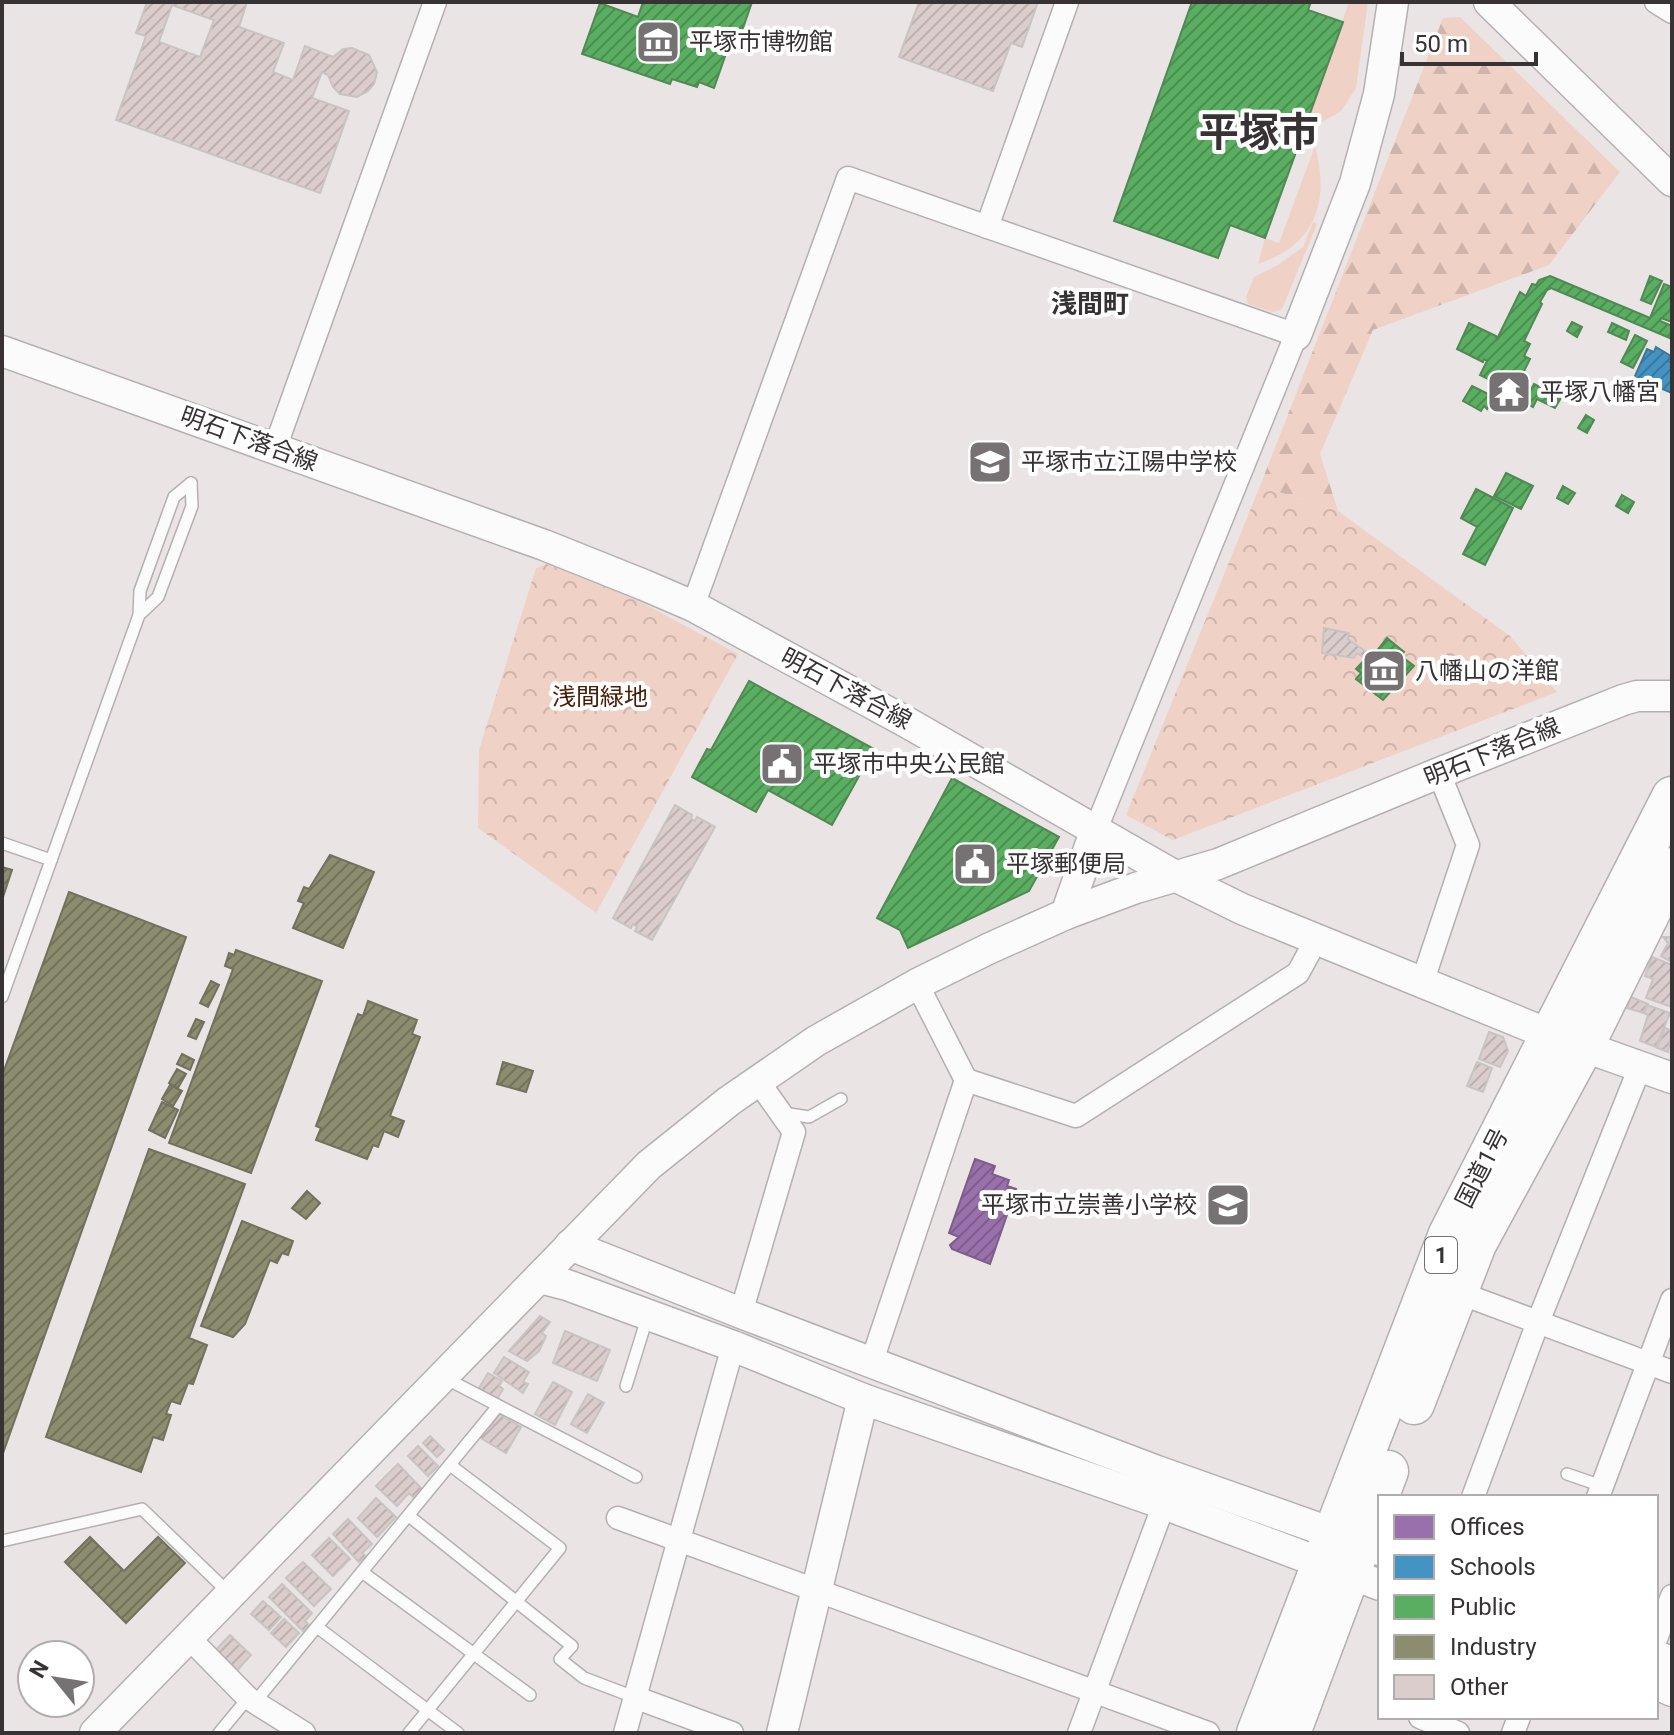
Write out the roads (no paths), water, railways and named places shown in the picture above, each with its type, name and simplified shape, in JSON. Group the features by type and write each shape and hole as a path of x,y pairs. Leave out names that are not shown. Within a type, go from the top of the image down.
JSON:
{"highway":[{"name":"国道1号","path":"1379,1495 1476,1244 1567,1041 1665,842 1672,797"},
{"name":"国道1号","path":"1257,1733 1355,1558 1449,1234 1567,1041"},
{"name":"国道1号","path":"1290,1733 1378,1498"}],"street":[{"path":"275,448 435,2"},
{"path":"987,227 1067,2"},
{"path":"1066,914 1096,829 1355,183 1379,94 1393,2"},
{"path":"1489,2 1672,181"},
{"path":"1656,2 1672,12"},
{"path":"693,606 848,178 1296,335"},
{"name":"明石下落合線","path":"2,351 544,545 693,606 908,723 1177,877 1218,864 1623,700 1637,696 1672,696"},
{"path":"1422,983 1468,845 1439,773"},
{"path":"95,1733 649,1165 729,1101 816,1041 917,984 1066,914 1177,877 1316,940 1567,1041 1672,1078"},
{"path":"917,984 966,1080 1076,1116 1298,973 1316,940"},
{"path":"1474,1495 1538,1322 1640,1067"},
{"path":"872,1361 966,1080"},
{"path":"741,1313 794,1132 758,1081"},
{"path":"570,1245 1157,1471 1355,1558"},
{"path":"540,1278 733,1346 863,1399 1164,1504 1355,1558"},
{"path":"1457,1292 1672,1372"},
{"path":"1600,1492 1672,1300"},
{"path":"625,1733 733,1346"},
{"path":"782,1733 863,1399"},
{"path":"1079,1733 1164,1504"},
{"path":"618,1518 1208,1733"},
{"path":"1658,1634 1672,1596"},
{"path":"189,1638 251,1700 304,1733"},
{"path":"634,1697 732,1733"},
{"path":"1425,1719 1458,1733"}],"lane":[{"path":"2,997 139,615 140,591 174,497 191,483 192,506 158,597 139,615"},
{"path":"2,843 51,860"},
{"path":"782,1112 809,1117 841,1099"},
{"path":"626,1386 648,1315"},
{"path":"443,1377 636,1477"},
{"path":"219,1733 317,1627 498,1406"},
{"path":"409,1733 560,1548 450,1465"},
{"path":"1567,1474 1600,1492"},
{"path":"2,1541 142,1509 231,1595"},
{"path":"409,1516 572,1646 560,1659 584,1678 634,1697"},
{"path":"362,1572 530,1695"},
{"path":"317,1627 458,1733"}],"place":[{"name":"平塚市博物館","path":"658,42"},
{"name":"平塚八幡宮","path":"1509,392"},
{"name":"平塚市立江陽中学校","path":"990,462"},
{"name":"八幡山の洋館","path":"1384,671"},
{"name":"平塚市中央公民館","path":"782,764"},
{"name":"平塚郵便局","path":"975,864"},
{"name":"平塚市立崇善小学校","path":"1228,1205"}],"district":[{"name":"平塚市","path":"1259,132"},
{"name":"浅間町","path":"1090,304"}],"park label":[{"name":"浅間緑地","path":"600,697"}]}
